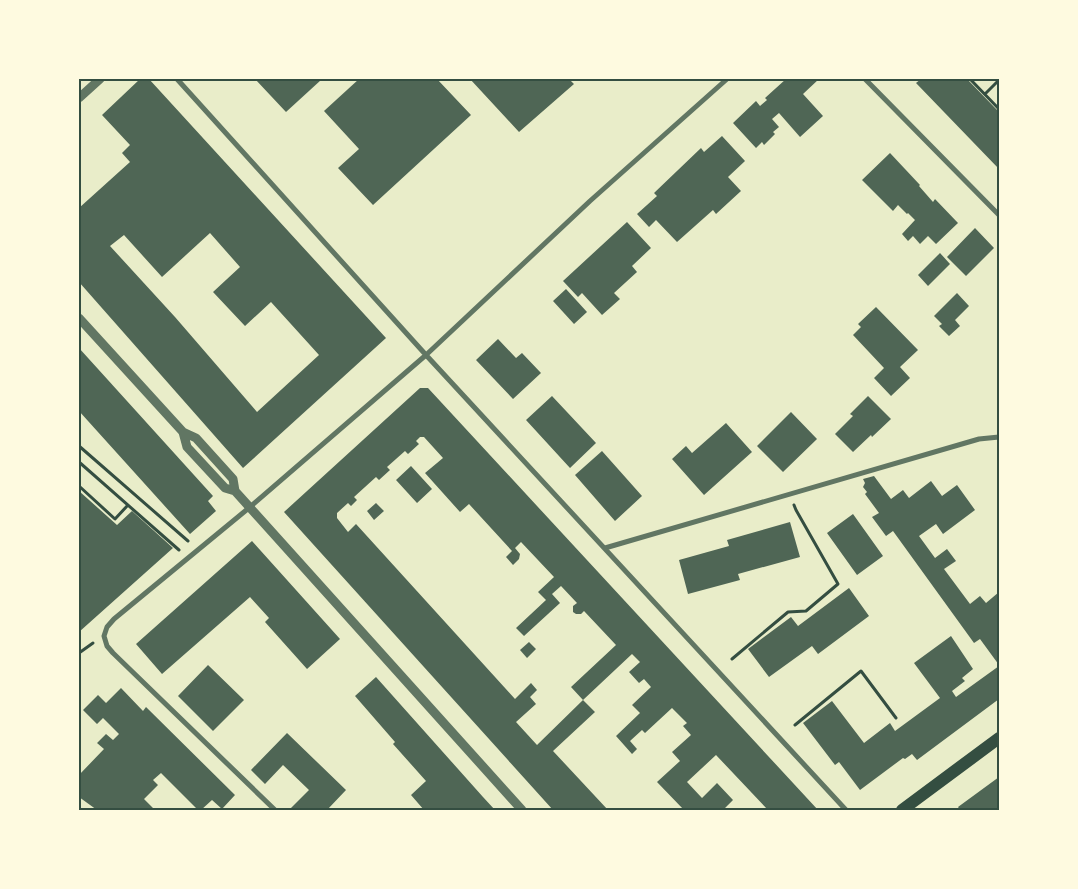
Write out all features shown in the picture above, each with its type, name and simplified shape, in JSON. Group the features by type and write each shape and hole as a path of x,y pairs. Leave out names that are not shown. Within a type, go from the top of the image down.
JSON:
{"main road":[{"path":"902,810 999,738"}],"street":[{"path":"79,98 100,79"},
{"path":"176,79 426,354 846,810"},
{"path":"274,810 112,653 104,636 107,627 250,508 426,354 590,201 727,79"},
{"path":"865,79 999,216"},
{"path":"79,318 182,432 187,447 225,488 235,491 522,810"},
{"path":"604,548 979,439 999,437"}],"path":[{"path":"970,79 999,109"},
{"path":"985,94 999,80"},
{"path":"79,446 196,552"},
{"path":"79,462 189,558"},
{"path":"79,486 115,519 128,505"},
{"path":"732,659 788,612 806,611 838,584 796,510 792,494"},
{"path":"795,725 861,671 896,718"}],"building":[{"path":"140,79 149,79 386,338 243,468 79,282 79,208 130,162 122,153 130,145 102,115","holes":["210,233 240,267 213,292 245,326 271,302 319,355 257,412 175,317 110,246 124,235 162,277"]},
{"path":"255,79 319,79 321,80 286,112"},
{"path":"359,79 437,79 471,115 373,205 338,168 359,149 324,111"},
{"path":"470,79 569,79 574,84 519,132"},
{"path":"786,79 819,79 803,94 823,116 800,137 779,113 772,119 779,127 773,132 775,134 764,145 762,142 756,148 733,123 756,101 760,106 767,100 765,98"},
{"path":"921,79 967,79 999,112 999,169 916,83"},
{"path":"722,136 745,161 728,177 741,191 716,214 713,210 677,242 656,220 649,227 637,214 657,196 654,193 701,148 704,152"},
{"path":"890,153 933,202 935,199 958,223 936,244 928,236 920,244 913,236 908,241 902,234 915,220 898,205 893,211 862,180"},
{"path":"627,222 651,248 632,266 637,272 614,293 620,299 602,315 582,293 578,297 563,281"},
{"path":"975,228 994,248 966,276 947,257"},
{"path":"940,253 950,264 928,286 918,275"},
{"path":"566,289 587,312 574,324 553,301"},
{"path":"957,293 969,306 955,320 960,326 949,336 939,326 942,324 934,316"},
{"path":"876,307 918,350 900,367 910,378 891,396 874,378 884,368 853,335 861,327 858,324"},
{"path":"498,339 516,358 522,353 541,373 513,399 476,360"},
{"path":"79,348 213,496 208,501 216,511 190,534 79,411"},
{"path":"420,388 428,388 818,810 768,810 716,755 687,782 702,798 717,783 733,800 723,810 684,810 657,782 680,761 672,752 691,735 683,726 687,723 672,708 645,733 642,730 630,741 637,749 632,754 616,736 640,713 632,705 651,687 644,679 639,683 629,672 640,662 632,654 583,700 595,712 553,751 608,810 553,810 284,512","holes":["420,437 424,437 443,458 425,473 460,512 469,504 512,551 506,557 513,565 519,559 520,554 515,548 521,542 554,577 538,592 546,600 516,628 524,636 560,603 552,594 561,586 577,603 573,606 573,612 581,614 584,611 616,645 571,687 583,700 537,745 516,722 536,704 530,697 537,690 531,683 515,699 356,524 348,532 337,518 337,513 348,503 351,506 357,500 354,497 376,477 379,480 390,470 387,467 405,451 408,454 419,444 416,441"]},
{"path":"552,396 596,443 570,468 526,420"},
{"path":"868,396 891,419 853,452 835,434 853,416 850,414"},
{"path":"791,412 817,439 783,472 757,446"},
{"path":"726,423 752,452 704,495 672,459 686,446 692,453"},
{"path":"602,451 642,496 615,521 575,475"},
{"path":"411,466 432,489 417,503 396,480"},
{"path":"874,476 891,499 903,490 909,498 931,481 942,496 957,485 975,510 943,534 936,524 919,536 935,558 947,549 956,561 944,569 970,604 980,596 986,603 999,592 999,665 980,639 974,643 893,531 886,536 872,517 879,513 865,494 867,492 863,487 865,483 863,479"},
{"path":"79,491 117,525 132,511 173,548 79,632"},
{"path":"376,503 384,511 374,520 367,511"},
{"path":"853,514 883,556 857,575 827,533"},
{"path":"790,522 800,557 738,574 740,580 688,594 679,560 729,546 727,540"},
{"path":"252,541 340,639 307,669 265,622 269,618 250,597 162,674 136,644"},
{"path":"849,588 869,616 818,654 812,646 769,677 748,649 791,617 798,626"},
{"path":"951,636 973,669 962,678 965,681 952,691 956,697 999,666 999,699 917,760 912,754 905,759 903,758 860,790 839,762 835,765 803,723 832,701 864,743 890,723 895,731 940,698 914,663"},
{"path":"529,642 536,649 527,658 520,650"},
{"path":"208,665 244,700 213,731 178,696"},
{"path":"376,677 495,810 424,810 411,795 426,781 393,744 395,742 355,696"},
{"path":"121,688 143,711 146,707 235,795 222,809 212,800 201,810 198,810 161,773 153,780 158,785 144,799 155,810 97,810 79,797 79,775 104,749 97,743 106,734 113,740 119,734 103,718 97,724 83,710 98,695 106,703"},
{"path":"287,733 346,790 327,810 293,810 291,808 309,790 283,765 265,784 251,770"},
{"path":"999,777 999,810 960,810 958,807"}]}
